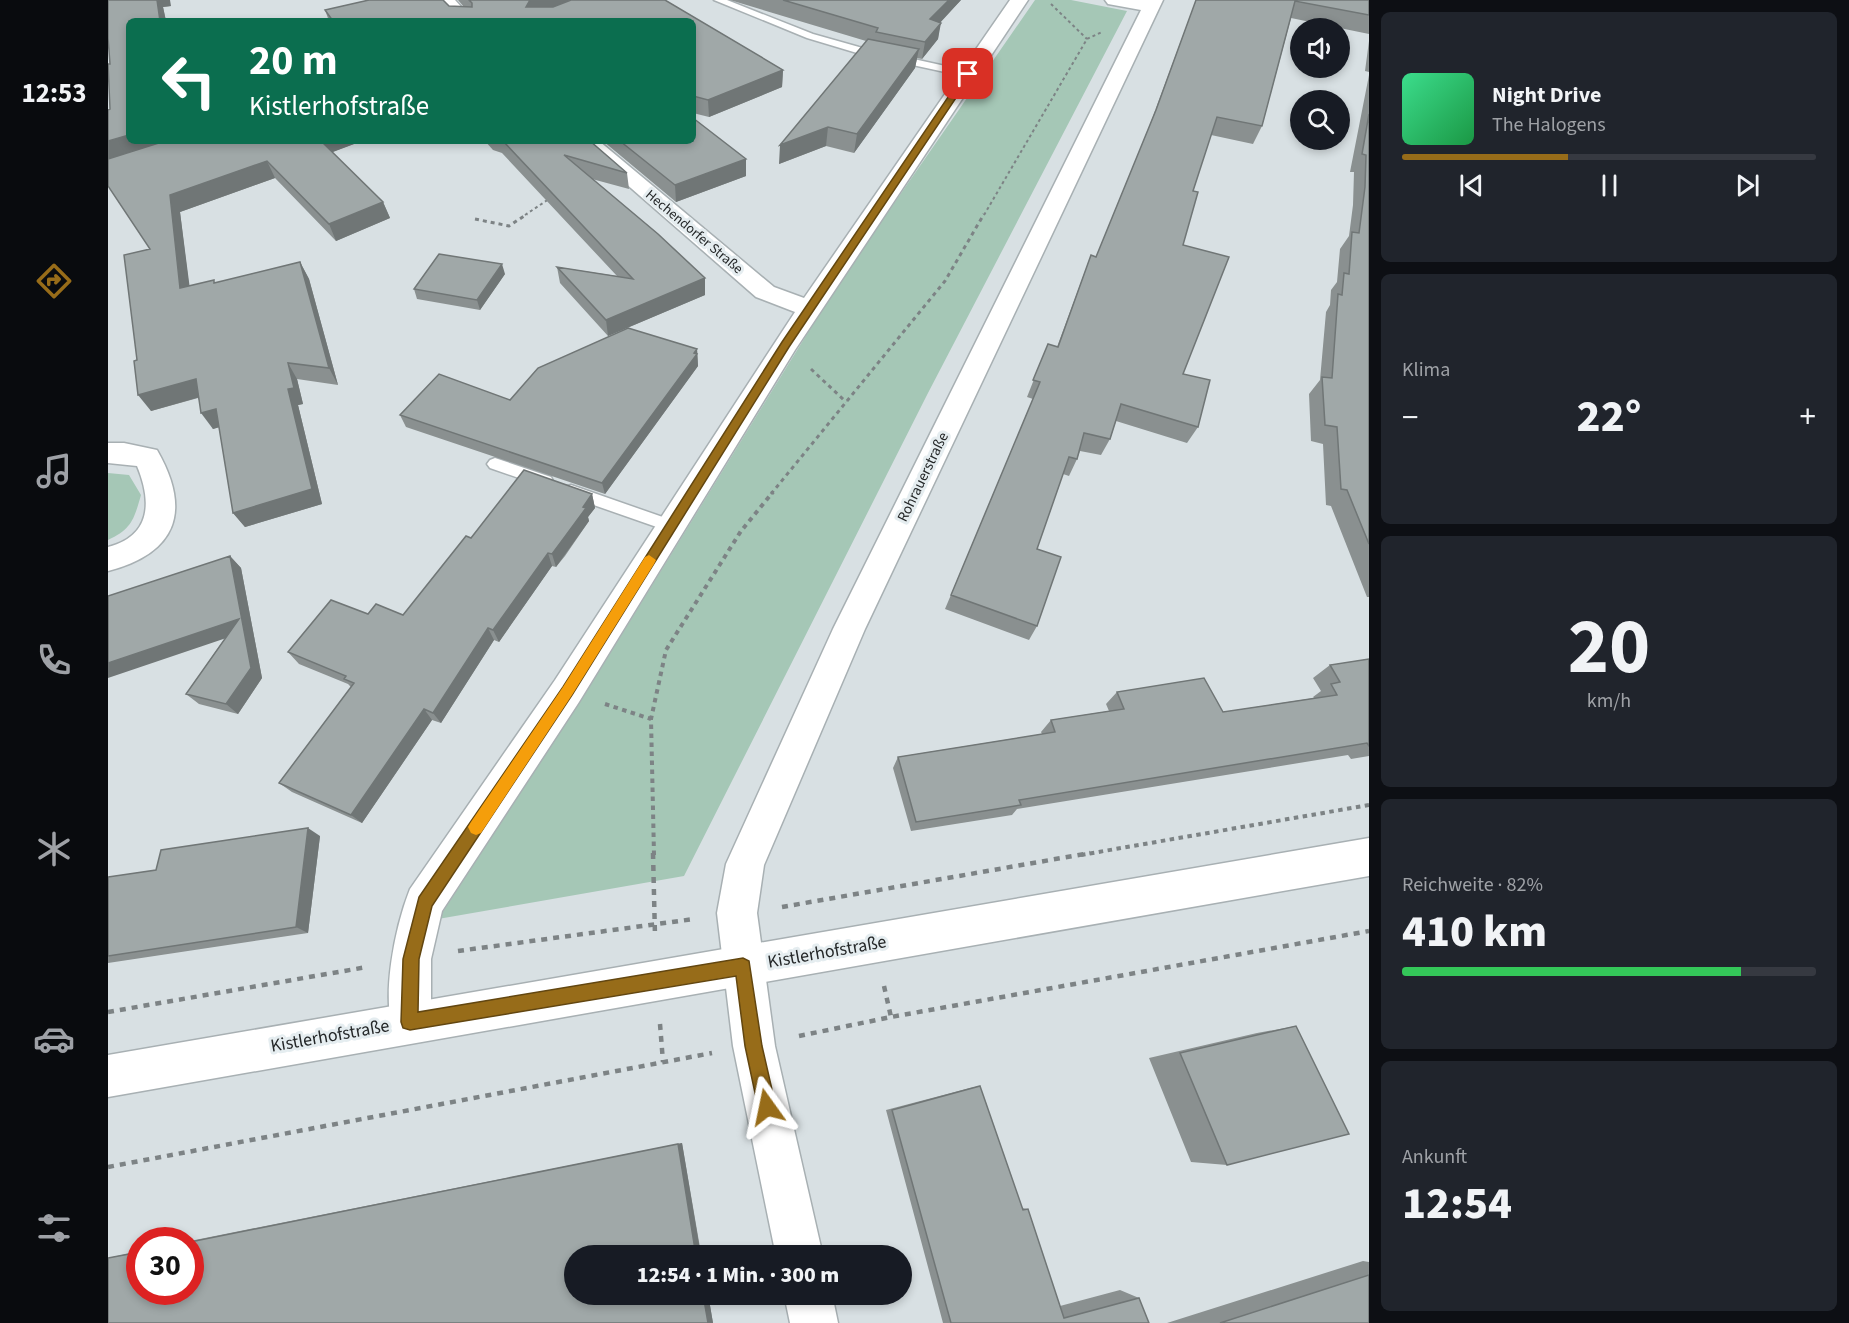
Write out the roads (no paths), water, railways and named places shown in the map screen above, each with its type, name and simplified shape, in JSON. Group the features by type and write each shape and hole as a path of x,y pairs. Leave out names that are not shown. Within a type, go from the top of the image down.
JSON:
{"street":[{"path":"445,0 462,18"},
{"path":"410,1022 411,959 424,903 567,691 785,345 1019,0"},
{"path":"1114,0 1152,3"},
{"name":"Rohrauerstraße","path":"798,1245 754,1046 743,967 737,913 745,864 849,629 1152,3"},
{"name":"Hechendorfer Straße","path":"590,144 765,292 810,309"},
{"path":"108,453 147,457 156,472 162,508 157,526 144,544 128,554 108,559"},
{"name":"Kistlerhofstraße","path":"108,1076 1369,857"},
{"path":"810,1305 814,1323"}],"lane":[{"path":"720,0 810,36 848,47 968,74"},
{"path":"495,464 671,526"}]}
